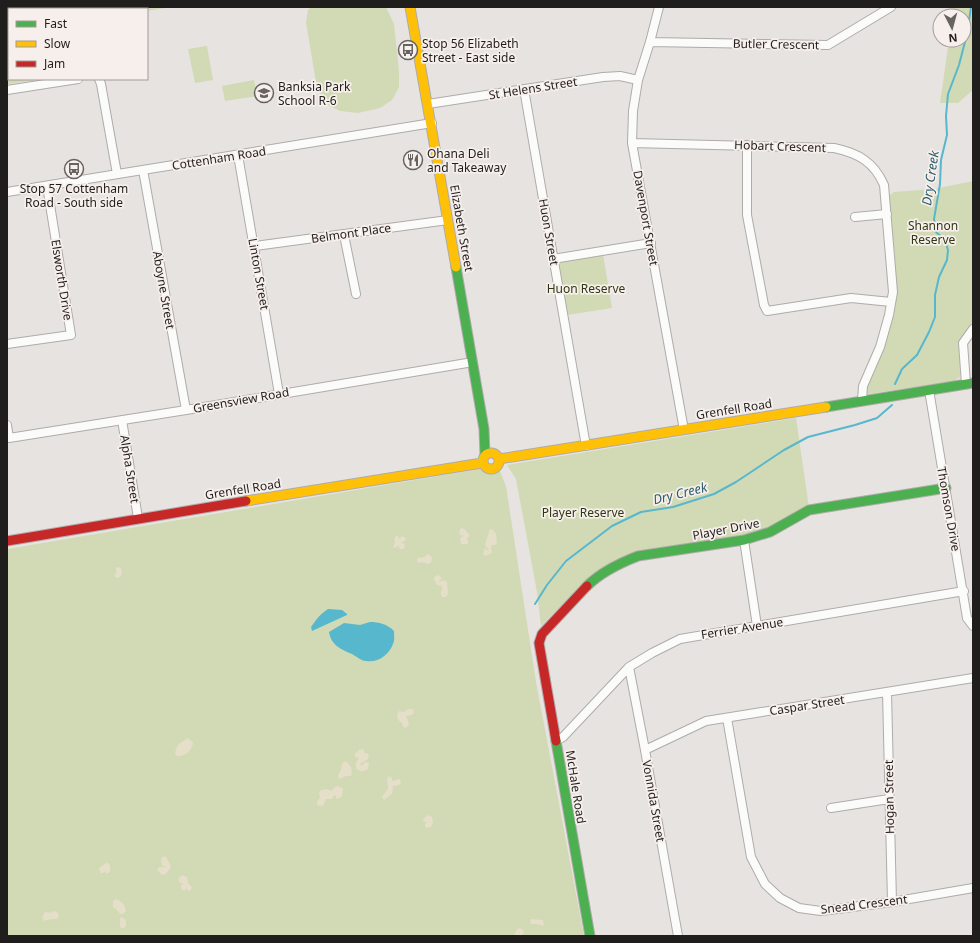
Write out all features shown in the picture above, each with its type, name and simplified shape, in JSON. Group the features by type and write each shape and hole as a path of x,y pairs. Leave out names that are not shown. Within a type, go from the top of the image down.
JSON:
{"street":[{"name":"Elizabeth Street","path":"410,7 432,123 490,457"},
{"name":"Davenport Street","path":"659,7 638,80 632,111 632,143 684,430"},
{"name":"Butler Crescent","path":"650,42 828,45 891,7"},
{"name":"St Helens Street","path":"428,104 603,77 620,76 638,80"},
{"path":"7,90 72,80"},
{"path":"99,80 117,174"},
{"name":"Huon Street","path":"524,89 586,446"},
{"name":"Cottenham Road","path":"7,192 432,123"},
{"name":"Hobart Crescent","path":"632,143 834,148 848,151 868,161 879,174 884,185 893,292 889,315 880,347 863,386 862,400"},
{"path":"747,145 747,215 764,305 767,311 850,298 891,302"},
{"name":"Linton Street","path":"238,155 255,246 279,394"},
{"name":"Aboyne Street","path":"143,170 186,410"},
{"name":"Elsworth Drive","path":"7,344 71,335 47,186"},
{"path":"855,217 887,214"},
{"name":"Belmont Place","path":"255,246 448,220"},
{"path":"344,235 356,294"},
{"path":"553,259 651,243"},
{"path":"969,383 963,343 973,328"},
{"name":"Greensview Road","path":"7,425 9,438 473,362"},
{"name":"Grenfell Road","path":"7,541 490,457 586,446 969,383"},
{"name":"Thomson Drive","path":"929,390 964,591 967,618 973,626"},
{"name":"Alpha Street","path":"122,420 138,518"},
{"name":"Player Drive","path":"539,643 542,634 595,578 625,561 638,556 744,540 770,532 809,510 946,488"},
{"path":"744,540 757,626"},
{"name":"Ferrier Avenue","path":"556,741 563,737 629,667 652,653 680,639 964,591"},
{"name":"McHale Road","path":"539,643 590,936"},
{"name":"Vonnida Street","path":"629,667 678,936"},
{"path":"973,678 973,683"},
{"name":"Caspar Street","path":"645,750 702,723 973,678"},
{"name":"Hogan Street","path":"887,692 892,902"},
{"name":"Snead Crescent","path":"727,718 751,857 765,884 780,898 790,904 811,910 832,910 892,902 973,888"},
{"path":"832,808 889,799"}],"green space":[{"path":"7,7 171,7 148,11 148,8 8,8 8,80 35,80 7,84"},
{"path":"311,7 386,7 394,24 399,71 399,87 392,100 380,108 358,113 340,111 326,104 317,88 306,22 308,10"},
{"path":"973,7 973,90 958,103 940,103 948,48 972,48 972,8 953,8"},
{"path":"207,46 213,80 195,83 188,49"},
{"path":"254,80 257,96 225,101 222,86"},
{"name":"Shannon Reserve","path":"973,181 973,322 960,342 960,377 954,381 868,394 866,392 866,386 896,292 895,257 889,199 890,195 894,192 934,189"},
{"name":"Huon Reserve","path":"603,254 612,308 567,315 559,268 560,263 563,261"},
{"name":"Player Reserve","path":"796,418 809,508 755,534 637,552 591,575 541,626 537,592 516,479 507,465"},
{"path":"480,469 489,472 500,471 506,486 536,682 584,936 7,936 7,549"}],"sand":[{"path":"461,528 469,534 469,537 466,539 468,540 468,544 461,544 460,538 464,536 460,535 459,532"},
{"path":"490,529 496,534 497,543 492,545 492,553 486,556 483,554 485,548 487,550 489,549 485,544"},
{"path":"396,536 398,536 399,539 402,536 405,537 406,540 401,543 405,544 404,549 400,549 398,545 396,548 393,547"},
{"path":"428,554 432,557 431,563 418,563 418,558 424,557"},
{"path":"116,568 121,568 122,573 120,577 117,578 114,576 116,573"},
{"path":"438,575 442,578 439,581 440,582 443,580 447,581 448,594 446,597 442,597 442,586 437,585 434,579 435,576"},
{"path":"408,709 413,709 414,713 406,716 409,723 405,728 398,720 397,714 399,711 404,712"},
{"path":"187,738 193,742 192,748 186,754 177,756 175,754 179,744"},
{"path":"360,749 364,750 365,754 367,753 369,755 368,759 360,764 361,766 366,762 369,763 368,769 363,771 356,768 356,763 359,758 355,757 355,754"},
{"path":"346,761 351,767 352,774 351,776 346,776 339,779 338,775 342,764"},
{"path":"389,776 392,778 392,781 400,779 401,783 393,786 392,794 384,800 382,797 388,789 387,779"},
{"path":"338,786 343,789 342,797 336,799 336,796 334,795 332,799 326,799 323,806 317,805 321,790 327,789 331,791"},
{"path":"429,815 432,817 433,822 431,827 427,828 425,827 425,824 427,822 424,822 423,820"},
{"path":"165,856 171,867 166,874 162,875 157,870 159,867 166,866 162,866 161,858"},
{"path":"106,863 110,865 110,872 106,874 105,871 100,873 99,868"},
{"path":"182,875 187,877 188,883 192,887 190,891 187,890 186,886 184,891 181,889 181,885 183,883 180,883 178,880"},
{"path":"116,899 122,902 125,907 126,911 123,914 120,914 113,907 113,901"},
{"path":"53,911 57,912 59,916 57,919 44,921 42,917 45,912 51,913"},
{"path":"122,917 126,920 126,926 123,929 120,927 120,918"},
{"path":"531,919 543,920 544,925 531,924"},
{"path":"518,928 522,929 524,933 521,936 513,936"}],"water":[{"path":"328,609 342,610 347,615 312,631 311,627 320,615"},
{"path":"370,622 383,624 394,631 394,641 389,652 375,661 364,661 344,650 334,643 330,636 329,632 344,623 360,625"}],"waterway":[{"name":"Dry Creek","path":"895,384 902,369 917,355 929,332 935,317 935,295 939,277 947,260 948,250 945,240 936,232 934,219 940,184 941,160 947,135 946,116 948,94 959,65 967,34 971,7"},
{"name":"Dry Creek","path":"535,604 547,585 566,561 612,526 641,512 673,507 714,494 736,482 784,450 808,437 877,418 892,405"}],"traffic: fast":[{"path":"456,267 484,429 485,455"},
{"path":"826,407 973,383"},
{"path":"587,586 598,576 611,568 638,556 744,540 770,532 809,510 946,488"},
{"path":"556,741 590,936"}],"traffic: slow":[{"path":"410,7 456,267"},
{"path":"499,459 826,407"},
{"path":"488,453 494,453 499,458 499,461 497,467 494,469 488,469 483,464 483,458 488,453"},
{"path":"246,501 482,463"}],"traffic: jam":[{"path":"7,541 246,501"},
{"path":"556,741 539,643 542,634 587,586"}],"place":[{"name":"Stop 56 Elizabeth Street - East side","path":"408,50"},
{"name":"Banksia Park School R-6","path":"264,93"},
{"name":"Ohana Deli and Takeaway","path":"413,160"},
{"name":"Stop 57 Cottenham Road - South side","path":"74,169"}]}
